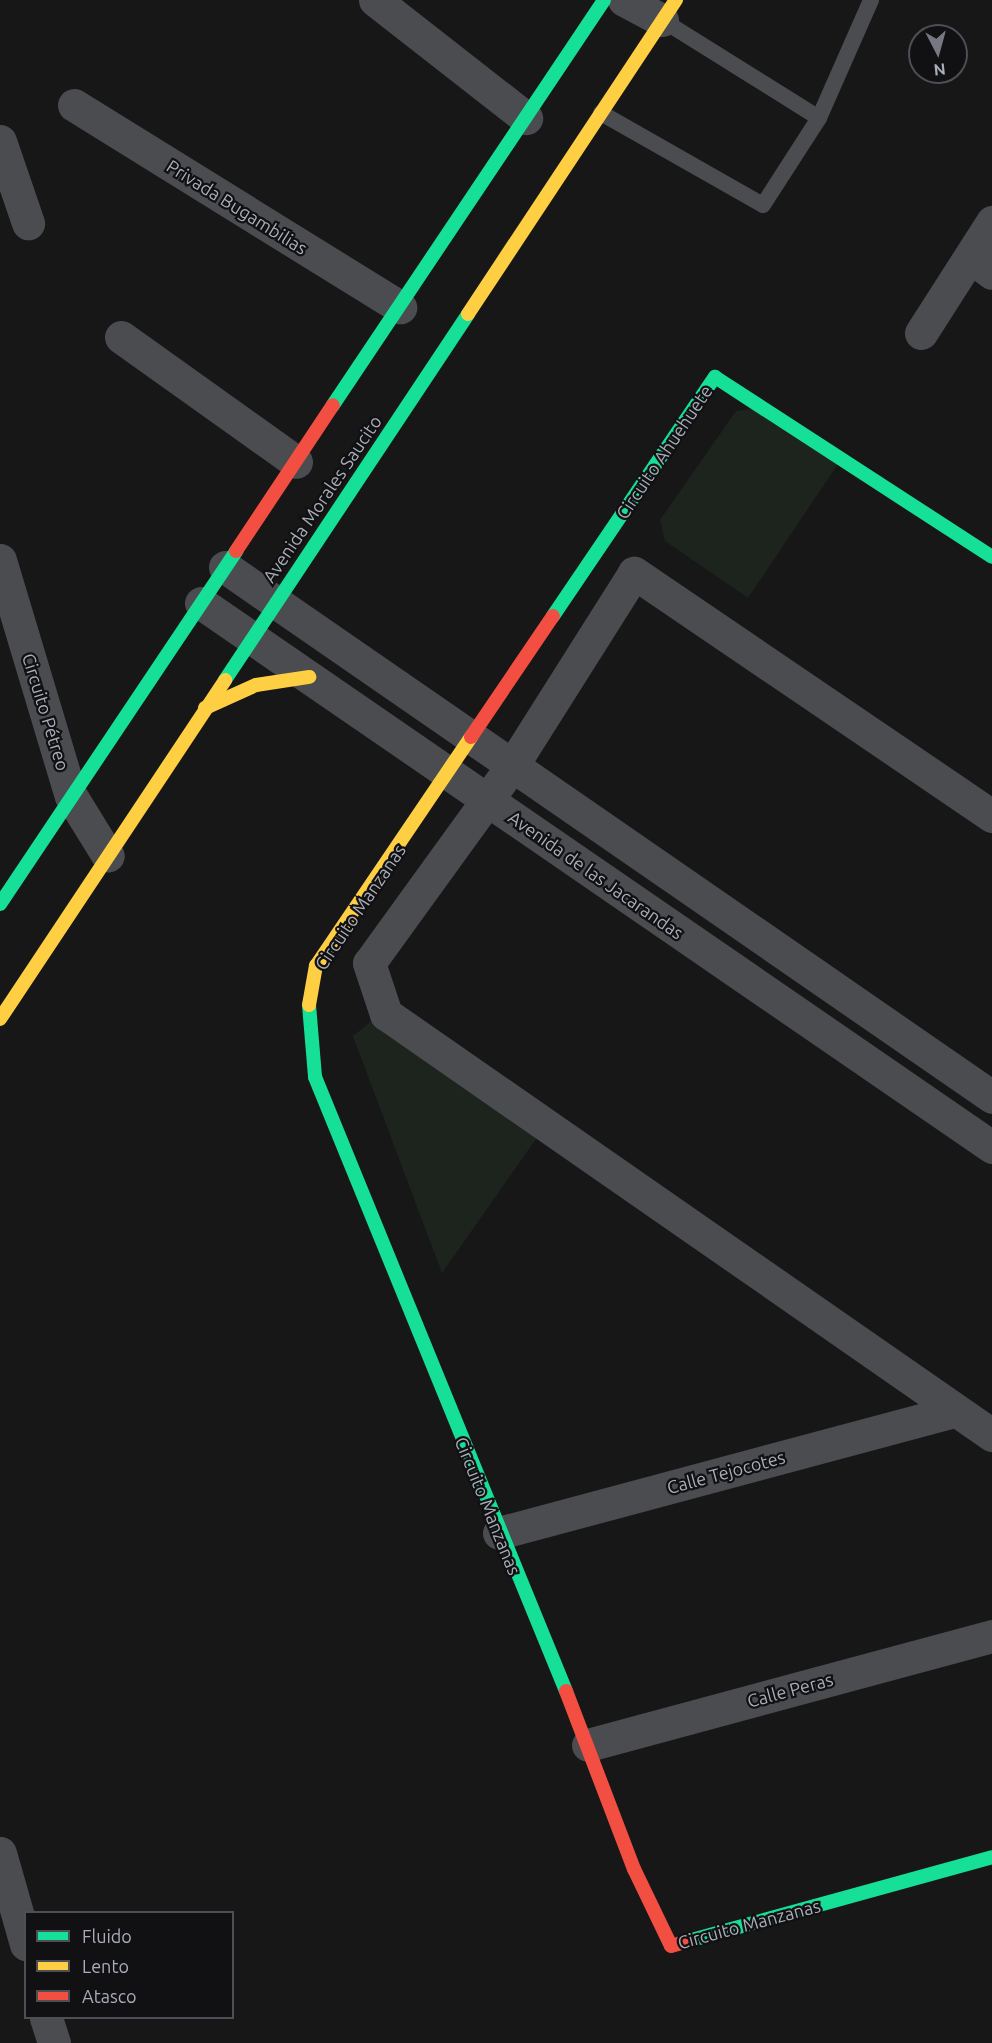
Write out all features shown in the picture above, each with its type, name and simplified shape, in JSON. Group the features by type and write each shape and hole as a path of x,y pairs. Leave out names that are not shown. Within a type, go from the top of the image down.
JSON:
{"main road":[{"path":"0,904 604,0"},
{"name":"Avenida Morales Saucito","path":"0,1019 669,10"},
{"name":"Circuito Ahuehuete","path":"451,774 474,736 715,377 992,557"},
{"path":"205,708 256,685 309,676"},
{"name":"Circuito Manzanas","path":"451,774 316,966 306,1014 315,1077 499,1533 588,1745 634,1869 671,1946 992,1857"}],"street":[{"path":"375,0 526,118"},
{"path":"624,0 669,10"},
{"name":"Privada Bugambilias","path":"74,105 400,307"},
{"path":"0,141 28,223"},
{"path":"921,333 981,265 992,222"},
{"path":"121,337 296,462"},
{"name":"Circuito Pétreo","path":"0,560 71,796 108,856"},
{"path":"225,567 514,763 992,1097"},
{"path":"992,816 634,573 514,763 369,963 370,981 386,1014 954,1411 992,1435"},
{"name":"Avenida de las Jacarandas","path":"201,603 992,1147"},
{"path":"779,1001 801,963"},
{"name":"Calle Tejocotes","path":"499,1533 954,1411"},
{"name":"Calle Peras","path":"588,1745 992,1636"},
{"path":"0,1853 24,1937"},
{"path":"46,2019 54,2043"}],"lane":[{"path":"600,112 763,205 819,118 872,0"},
{"path":"669,10 819,118"}],"shaded area":[{"path":"758,408 838,464 748,598 665,541 660,520 736,411"},
{"path":"373,1020 538,1136 442,1273 353,1036"}],"traffic: fast":[{"path":"333,405 604,0"},
{"path":"225,680 468,314"},
{"path":"553,616 715,377 992,557"},
{"path":"0,904 236,551"},
{"path":"309,1005 315,1077 566,1691"},
{"path":"688,1941 992,1857"}],"traffic: slow":[{"path":"468,314 676,0"},
{"path":"205,708 256,685 309,677"},
{"path":"0,1019 225,680"},
{"path":"309,1005 316,966 471,737"}],"traffic: jam":[{"path":"236,551 333,405"},
{"path":"471,737 553,616"},
{"path":"566,1691 634,1869 671,1946 688,1941"}]}
